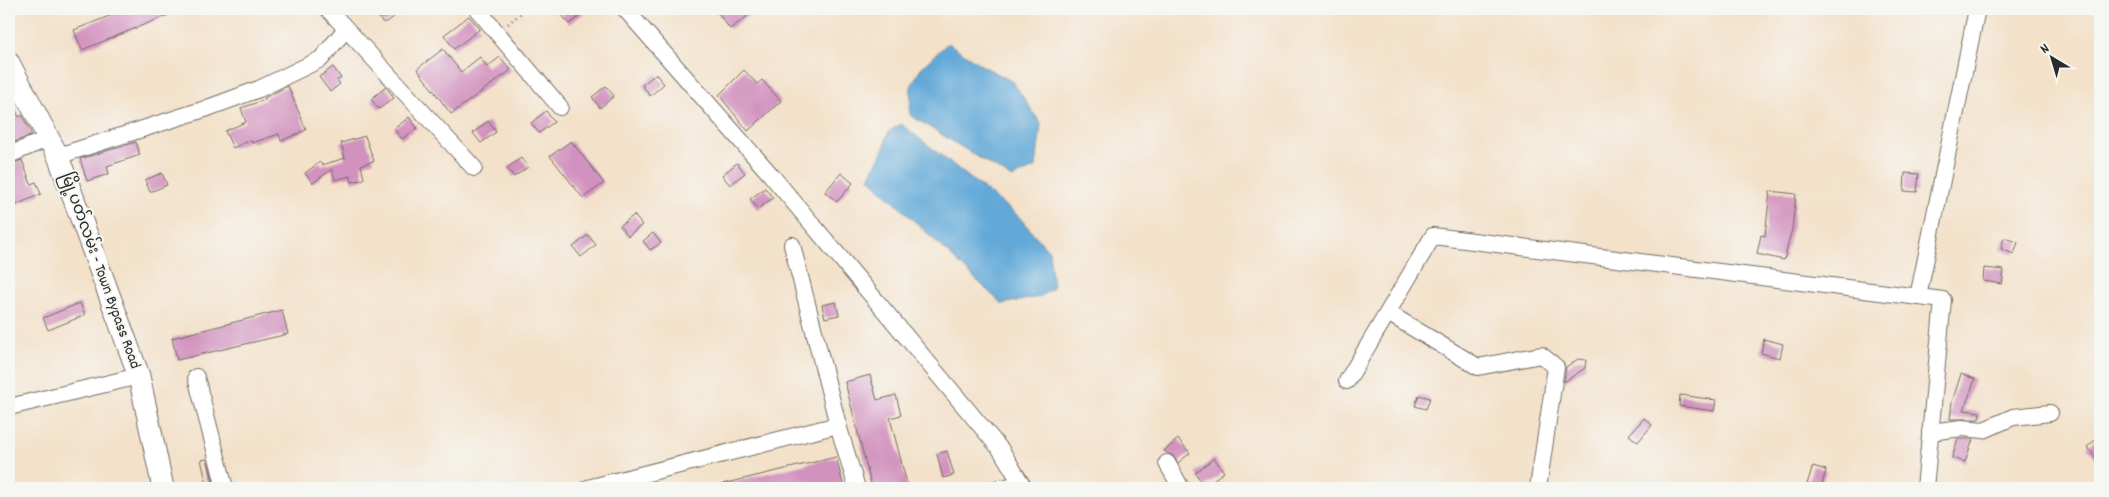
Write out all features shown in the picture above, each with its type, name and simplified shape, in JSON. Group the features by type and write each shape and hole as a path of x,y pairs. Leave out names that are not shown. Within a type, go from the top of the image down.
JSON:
{"main road":[{"name":"မြို့ပတ်လမ်း - Town Bypass Road","path":"9,63 53,147 139,376 163,488"}],"street":[{"path":"328,9 345,30 474,168"},
{"path":"477,9 560,107"},
{"path":"625,9 770,174 1000,450 1022,486 1000,488"},
{"path":"1918,297 1977,9"},
{"path":"9,155 53,147 205,109 260,88 321,59 345,30"},
{"path":"1347,381 1433,236 1943,300 1925,488"},
{"path":"792,245 838,425 857,488"},
{"path":"1388,313 1478,367 1541,355 1556,367 1538,488"},
{"path":"9,407 139,376"},
{"path":"196,377 225,488"},
{"path":"1930,432 1962,428 1984,430 2013,417 2050,413"},
{"path":"588,488 838,425"},
{"path":"1167,463 1181,488"}],"path":[{"path":"497,32 526,9"}],"water":[{"path":"948,43 981,65 1013,82 1041,124 1036,167 1012,178 910,115 911,87 921,68"},
{"path":"901,124 1017,215 1049,251 1053,288 1039,297 1002,304 869,178 885,146 888,132"}],"building":[{"path":"127,9 183,9 82,50 74,30"},
{"path":"383,9 404,9 387,22 382,22 376,14"},
{"path":"557,9 590,9 569,24"},
{"path":"715,9 757,9 730,29"},
{"path":"469,16 480,29 454,49 444,35"},
{"path":"443,49 461,72 480,57 487,67 500,57 511,70 451,114 417,69"},
{"path":"333,67 341,78 337,80 340,84 330,92 319,77"},
{"path":"744,70 757,84 762,80 781,101 748,131 719,95"},
{"path":"656,74 664,84 650,96 642,85"},
{"path":"288,86 306,130 281,141 279,134 252,143 251,140 233,148 225,131 246,122 241,108 265,100 264,98"},
{"path":"606,86 614,96 600,108 592,97"},
{"path":"386,87 394,98 379,109 371,99"},
{"path":"9,97 19,117 22,115 32,135 9,144"},
{"path":"546,111 554,122 539,133 531,123"},
{"path":"409,117 417,128 402,139 394,129"},
{"path":"488,121 496,132 481,143 473,133"},
{"path":"365,136 374,161 361,165 364,179 352,182 350,176 335,180 332,169 313,183 305,173 320,162 322,165 345,158 341,143"},
{"path":"571,141 604,183 583,198 550,156"},
{"path":"136,142 140,155 107,166 109,174 87,181 80,159"},
{"path":"521,158 528,167 514,177 507,168"},
{"path":"22,160 31,184 36,182 41,194 9,208 9,165"},
{"path":"737,163 745,173 730,185 722,175"},
{"path":"162,173 167,185 150,192 145,180"},
{"path":"841,173 853,183 837,202 825,192"},
{"path":"1905,173 1919,174 1917,192 1904,191"},
{"path":"765,188 773,198 758,209 750,199"},
{"path":"1770,191 1796,194 1792,229 1784,260 1757,254 1761,235 1765,236"},
{"path":"634,215 642,225 628,236 620,226"},
{"path":"653,233 661,243 650,250 643,241"},
{"path":"588,235 596,245 581,257 573,247"},
{"path":"2004,238 2018,242 2014,254 2001,249"},
{"path":"1984,268 2004,270 2002,284 1983,281"},
{"path":"836,302 839,315 825,318 822,305"},
{"path":"80,303 85,315 48,330 43,318"},
{"path":"282,310 288,334 177,360 172,338"},
{"path":"1764,339 1783,344 1780,358 1761,353"},
{"path":"1578,359 1586,360 1585,368 1564,382 1566,367"},
{"path":"1961,374 1975,379 1964,410 1980,412 1979,419 1950,419 1952,402"},
{"path":"870,375 877,400 896,395 901,415 890,418 908,488 872,488 845,382"},
{"path":"1419,395 1430,398 1426,409 1415,406"},
{"path":"1680,395 1716,400 1714,411 1679,406"},
{"path":"1644,418 1652,425 1638,442 1629,435"},
{"path":"2100,436 2100,463 2087,447"},
{"path":"1178,439 1190,453 1178,463 1172,455 1164,451"},
{"path":"1958,439 1973,439 1965,462 1952,458"},
{"path":"947,451 954,475 943,478 937,454"},
{"path":"836,457 844,488 722,488 722,484"},
{"path":"1214,458 1224,472 1205,486 1195,473"},
{"path":"207,459 215,488 208,488 201,460"},
{"path":"1813,466 1826,470 1821,488 1807,484"}]}
